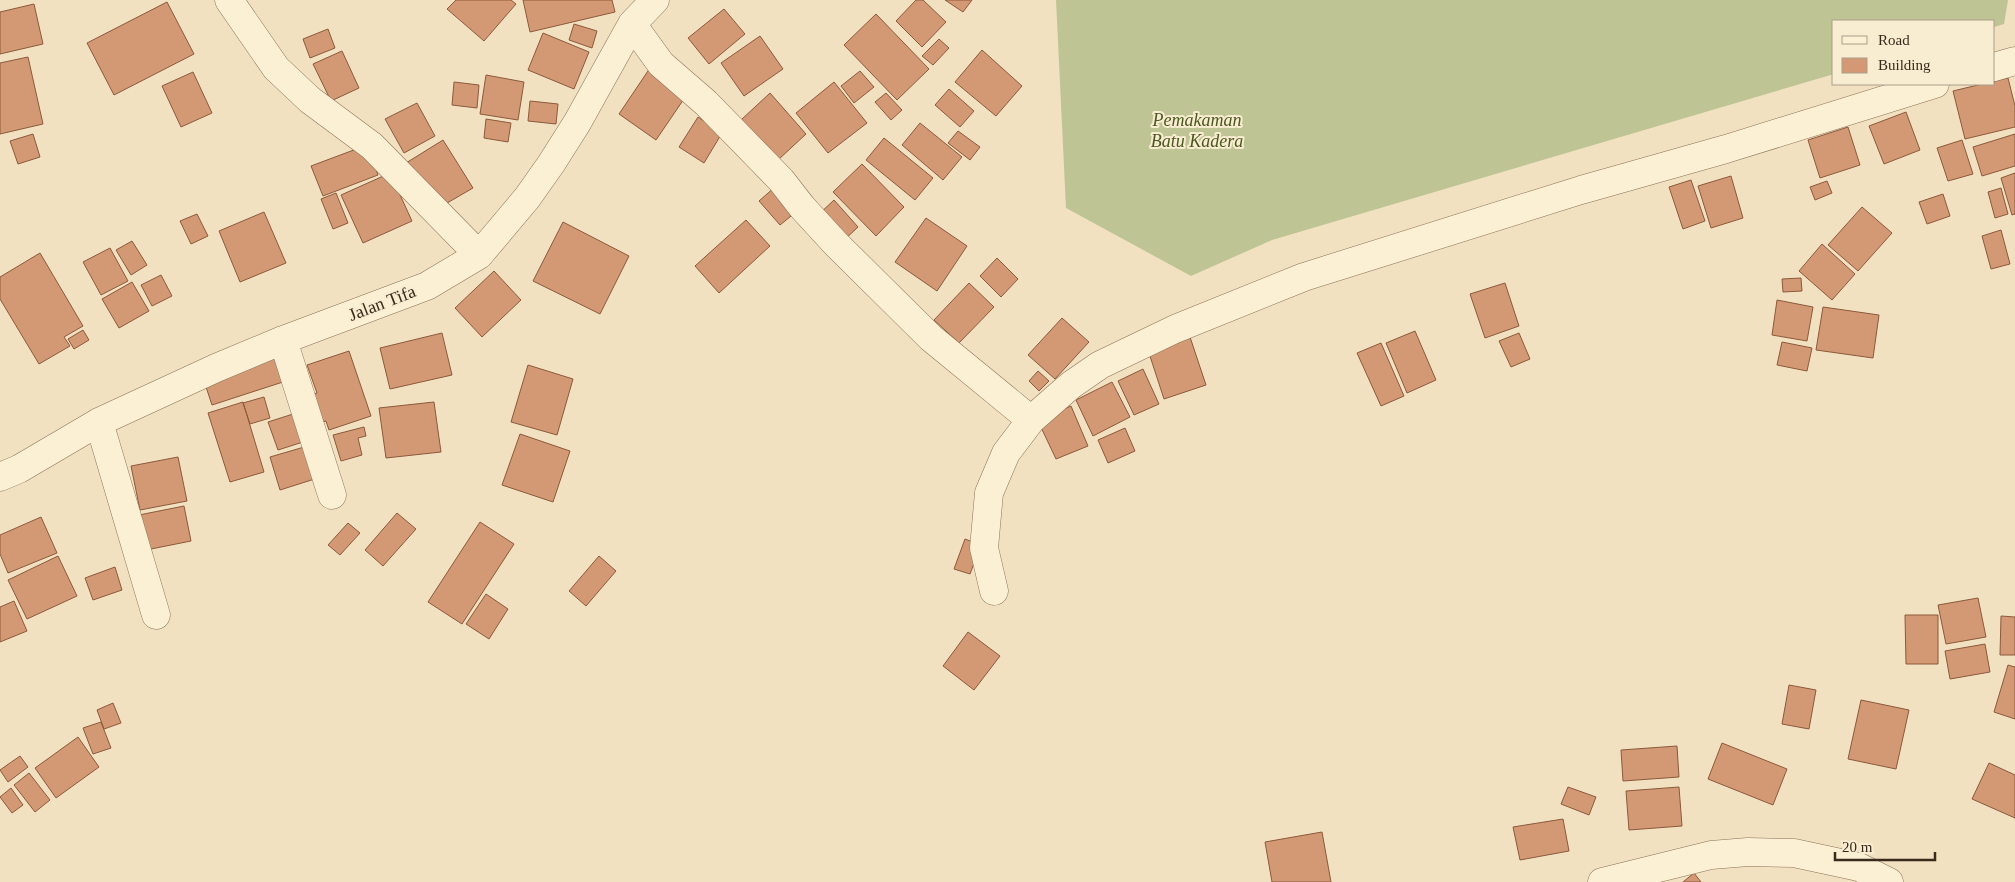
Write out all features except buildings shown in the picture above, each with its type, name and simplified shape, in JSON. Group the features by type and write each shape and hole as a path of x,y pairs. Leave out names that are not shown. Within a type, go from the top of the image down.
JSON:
{"street":[{"path":"229,0 276,68 310,100 372,146 479,255"},
{"path":"645,8 661,64 706,103 781,180 802,207 842,250 931,338 1031,420"},
{"name":"Jalan Tifa","path":"0,477 19,470 99,422 282,340 427,286 479,255 551,164 645,8"},
{"path":"1995,67 2015,61"},
{"path":"994,591 984,548 989,493 1006,453 1031,420 1072,385 1100,365 1175,329 1304,277 1580,190 1726,149 1931,85"},
{"path":"282,340 332,495"},
{"path":"99,422 156,616"},
{"path":"1602,882 1711,855 1748,852 1804,855 1859,867 1889,882"}],"green space":[{"name":"Pemakaman Batu Kadera","path":"1056,0 2008,0 2004,24 1995,27 1995,20 1832,20 1832,75 1272,240 1191,276 1066,208"}]}
